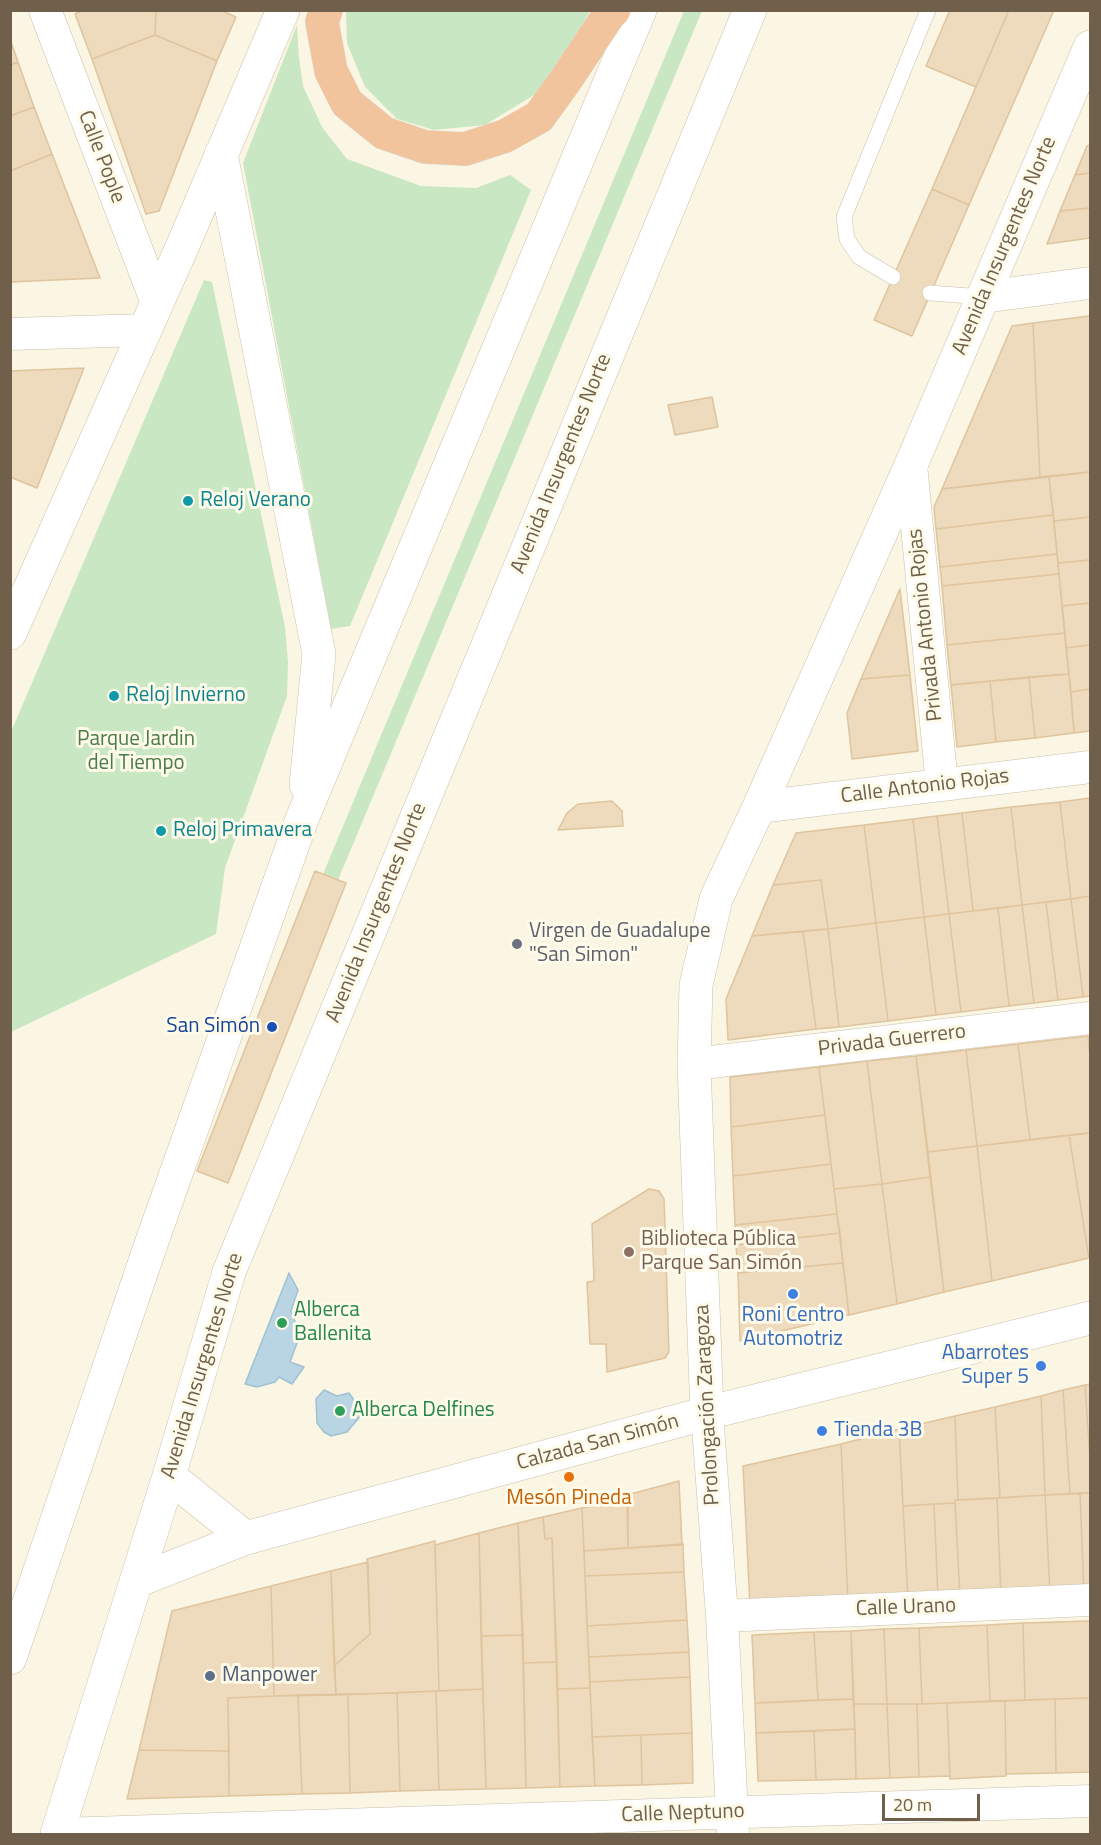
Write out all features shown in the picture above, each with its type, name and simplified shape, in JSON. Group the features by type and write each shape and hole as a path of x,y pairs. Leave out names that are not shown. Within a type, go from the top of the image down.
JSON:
{"highway":[{"path":"326,10 322,22 331,71 347,103 384,133 425,147 465,149 505,136 539,117 614,10"}],"main road":[{"path":"10,633 151,316 283,10"},
{"path":"10,1658 23,1584 154,1233 302,819 640,10"},
{"name":"Avenida Insurgentes Norte","path":"59,1834 229,1272 750,10"},
{"name":"Avenida Insurgentes Norte","path":"759,807 911,465 1090,48"},
{"path":"221,154 319,654 302,819"},
{"name":"Prolongación Zaragoza","path":"707,1413 694,1064 696,984 716,899 759,807"},
{"name":"Calzada San Simón","path":"137,1581 246,1538 707,1413 1090,1318"},
{"path":"169,1476 246,1538"}],"street":[{"name":"Calle Pople","path":"45,10 151,316"},
{"path":"983,297 1090,283"},
{"path":"10,334 151,316"},
{"name":"Privada Antonio Rojas","path":"911,465 942,785"},
{"name":"Calle Antonio Rojas","path":"759,807 1090,767"},
{"name":"Privada Guerrero","path":"694,1064 1090,1018"},
{"name":"Prolongación Zaragoza","path":"707,1413 722,1616 732,1824"},
{"name":"Calle Urano","path":"722,1616 1090,1600"},
{"name":"Calle Neptuno","path":"59,1834 732,1824 1090,1801"}],"lane":[{"path":"893,277 859,257 847,238 844,217 928,10"},
{"path":"930,293 983,297"}],"green space":[{"path":"346,11 590,11 562,62 534,95 485,125 434,130 397,119 365,87 347,43"},
{"path":"684,11 702,11 338,880 323,874"},
{"path":"297,25 303,86 322,127 347,159 421,186 476,188 510,175 531,190 350,626 331,629 243,163"},
{"name":"Parque Jardin del Tiempo","path":"204,280 212,282 285,627 288,662 287,696 225,868 216,934 11,1032 11,732"}],"water":[{"name":"Alberca Ballenita","path":"289,1273 298,1290 291,1311 300,1335 290,1362 304,1367 292,1384 279,1377 275,1382 257,1387 245,1384"},
{"name":"Alberca Delfines","path":"324,1390 337,1396 349,1393 363,1413 347,1432 331,1436 324,1432 317,1423 316,1399"}],"building":[{"path":"84,10 156,10 155,35 92,59 75,14"},
{"path":"156,10 220,10 236,17 217,61 155,35"},
{"path":"950,10 1009,10 976,87 926,66"},
{"path":"1009,10 1054,10 969,205 932,189"},
{"path":"155,35 217,61 159,211 146,214 92,59"},
{"path":"10,39 18,62 10,65"},
{"path":"18,62 34,107 10,116 10,65"},
{"path":"34,107 52,154 10,171 10,116"},
{"path":"1090,145 1090,173 1075,175 1087,146"},
{"path":"52,154 100,278 10,282 10,171"},
{"path":"1090,173 1090,208 1060,211 1075,175"},
{"path":"932,189 969,205 912,336 874,320"},
{"path":"1090,208 1090,238 1047,244 1060,211"},
{"path":"1090,316 1090,472 1040,478 1033,323"},
{"path":"1033,323 1040,478 942,489 1012,326"},
{"path":"84,368 37,488 10,477 10,371"},
{"path":"712,397 718,427 675,435 668,405"},
{"path":"1090,472 1090,517 1054,521 1049,476"},
{"path":"1049,476 1053,515 936,529 934,507 942,489"},
{"path":"1053,515 1057,554 940,567 936,529"},
{"path":"1090,517 1090,560 1058,563 1054,521"},
{"path":"1057,554 1059,574 942,586 940,567"},
{"path":"1090,560 1090,603 1062,606 1058,563"},
{"path":"1059,574 1065,633 947,645 942,586"},
{"path":"900,589 910,675 861,679"},
{"path":"1090,603 1090,645 1066,648 1062,606"},
{"path":"1065,633 1069,674 951,685 947,645"},
{"path":"1090,645 1090,689 1071,692 1066,648"},
{"path":"1069,674 1074,733 1035,738 1029,677"},
{"path":"910,675 918,751 852,759 847,713 861,679"},
{"path":"1029,677 1035,738 996,742 990,681"},
{"path":"990,681 996,742 957,747 951,685"},
{"path":"1090,689 1090,731 1074,733 1071,692"},
{"path":"1090,798 1090,896 1071,899 1060,802"},
{"path":"612,801 622,811 623,826 558,830 567,813 578,804"},
{"path":"1060,802 1071,899 1022,905 1011,807"},
{"path":"1011,807 1022,905 973,911 962,813"},
{"path":"962,813 973,911 949,914 937,816"},
{"path":"937,816 949,914 924,917 913,819"},
{"path":"913,819 924,917 876,923 864,825"},
{"path":"864,825 876,923 828,929 821,880 773,885 796,833"},
{"path":"315,871 346,883 228,1183 197,1171"},
{"path":"821,880 828,929 752,936 773,885"},
{"path":"1090,896 1090,996 1083,997 1071,899"},
{"path":"1071,899 1083,997 1058,1000 1046,902"},
{"path":"1046,902 1058,1000 1034,1003 1022,905"},
{"path":"1022,905 1034,1003 1009,1006 998,908"},
{"path":"998,908 1009,1006 961,1012 949,914"},
{"path":"949,914 961,1012 936,1015 924,917"},
{"path":"924,917 936,1015 888,1021 876,923"},
{"path":"876,923 888,1021 839,1027 828,929"},
{"path":"828,929 839,1027 816,1029 803,931"},
{"path":"803,931 816,1029 728,1040 726,999 752,936"},
{"path":"1088,1036 1090,1133 1030,1140 1018,1044"},
{"path":"1018,1044 1030,1140 977,1146 966,1050"},
{"path":"966,1050 977,1146 928,1152 916,1056"},
{"path":"916,1056 930,1177 882,1184 867,1061"},
{"path":"867,1061 882,1184 834,1189 819,1067"},
{"path":"819,1067 825,1115 731,1127 730,1077"},
{"path":"825,1115 831,1164 733,1176 731,1127"},
{"path":"1090,1133 1090,1258 1089,1258 1069,1135"},
{"path":"1069,1135 1089,1258 992,1281 977,1146"},
{"path":"977,1146 992,1281 944,1292 928,1152"},
{"path":"831,1164 837,1214 735,1225 733,1176"},
{"path":"930,1177 944,1292 897,1304 882,1184"},
{"path":"882,1184 897,1304 849,1315 834,1189"},
{"name":"Biblioteca Pública Parque San Simón","path":"649,1189 659,1191 664,1199 669,1352 665,1358 607,1372 606,1344 590,1344 587,1282 594,1281 592,1224"},
{"path":"837,1214 840,1233 736,1245 735,1225"},
{"path":"840,1233 843,1263 738,1273 736,1245"},
{"name":"Roni Centro Automotriz","path":"843,1263 849,1315 740,1341 738,1273"},
{"path":"1090,1384 1090,1460 1085,1385"},
{"path":"1085,1385 1090,1493 1070,1494 1063,1390"},
{"path":"1063,1390 1070,1494 1045,1495 1041,1396"},
{"path":"1041,1396 1045,1495 1000,1498 995,1407"},
{"path":"995,1407 1000,1498 958,1500 955,1416"},
{"path":"955,1416 958,1500 955,1500 955,1503 903,1506 899,1429"},
{"path":"899,1429 908,1599 848,1601 841,1444"},
{"path":"841,1444 848,1601 750,1606 743,1466"},
{"path":"679,1481 682,1545 628,1548 627,1495"},
{"path":"1080,1493 1090,1493 1090,1591 1084,1592"},
{"path":"1080,1493 1084,1592 1050,1593 1045,1495"},
{"path":"1045,1495 1050,1593 1001,1595 997,1498"},
{"path":"628,1497 628,1548 584,1551 582,1508"},
{"path":"997,1498 1001,1596 960,1598 955,1500"},
{"path":"955,1503 960,1597 938,1598 934,1504"},
{"path":"934,1504 938,1598 908,1599 903,1506"},
{"path":"582,1508 590,1688 557,1689 552,1538 545,1539 543,1517"},
{"path":"543,1517 545,1539 552,1538 557,1662 523,1663 518,1523"},
{"path":"518,1523 523,1635 481,1636 479,1533"},
{"path":"479,1533 483,1689 439,1691 435,1545"},
{"path":"435,1541 439,1691 336,1695 334,1666 370,1634 367,1559"},
{"path":"683,1544 684,1572 585,1576 584,1551"},
{"path":"368,1562 370,1634 334,1666 331,1571"},
{"path":"331,1571 336,1695 274,1696 271,1586"},
{"path":"684,1572 687,1620 587,1626 585,1576"},
{"path":"271,1586 274,1696 228,1698 229,1751 139,1750 172,1611"},
{"path":"687,1620 689,1652 589,1657 587,1626"},
{"path":"1090,1621 1090,1698 1025,1700 1023,1623"},
{"path":"1023,1623 1025,1700 990,1701 987,1625"},
{"path":"987,1625 990,1701 922,1704 919,1628"},
{"path":"919,1628 922,1704 887,1704 884,1629"},
{"path":"884,1629 887,1704 854,1704 851,1631"},
{"path":"851,1631 853,1699 818,1700 814,1632"},
{"path":"814,1632 818,1700 755,1703 752,1635"},
{"path":"523,1635 526,1788 486,1789 481,1636"},
{"path":"689,1652 690,1677 590,1682 589,1657"},
{"path":"557,1662 560,1787 526,1788 523,1663"},
{"path":"690,1677 692,1733 592,1737 590,1682"},
{"path":"590,1688 595,1786 560,1787 557,1689"},
{"path":"483,1689 486,1789 439,1790 436,1691"},
{"path":"436,1691 439,1790 400,1791 397,1693"},
{"path":"397,1693 400,1791 350,1793 348,1694"},
{"path":"348,1694 350,1793 302,1794 298,1695"},
{"path":"298,1695 302,1794 229,1796 228,1698"},
{"path":"1090,1698 1090,1772 1056,1773 1055,1699"},
{"path":"853,1699 855,1729 756,1733 755,1703"},
{"path":"1055,1699 1056,1773 1006,1774 1005,1701"},
{"path":"1005,1701 1006,1776 950,1779 947,1703"},
{"path":"947,1703 950,1776 919,1777 917,1704"},
{"path":"854,1704 887,1704 890,1778 856,1779"},
{"path":"887,1704 917,1704 919,1777 890,1778"},
{"path":"855,1729 856,1779 816,1780 814,1731"},
{"path":"814,1731 816,1780 758,1781 756,1733"},
{"path":"692,1733 693,1783 642,1785 641,1735"},
{"path":"641,1735 642,1785 595,1786 592,1737"},
{"path":"139,1750 229,1751 229,1796 127,1799"}],"place":[{"name":"Reloj Verano","path":"188,501"},
{"name":"Reloj Invierno","path":"114,696"},
{"name":"Reloj Primavera","path":"161,831"},
{"name":"Virgen de Guadalupe \"San Simon\"","path":"517,944"},
{"name":"San Simón","path":"272,1027"},
{"name":"Biblioteca Pública Parque San Simón","path":"629,1252"},
{"name":"Roni Centro Automotriz","path":"793,1294"},
{"name":"Alberca Ballenita","path":"282,1323"},
{"name":"Abarrotes Super 5","path":"1041,1366"},
{"name":"Alberca Delfines","path":"340,1411"},
{"name":"Tienda 3B","path":"822,1431"},
{"name":"Mesón Pineda","path":"569,1477"},
{"name":"Manpower","path":"210,1676"}]}
